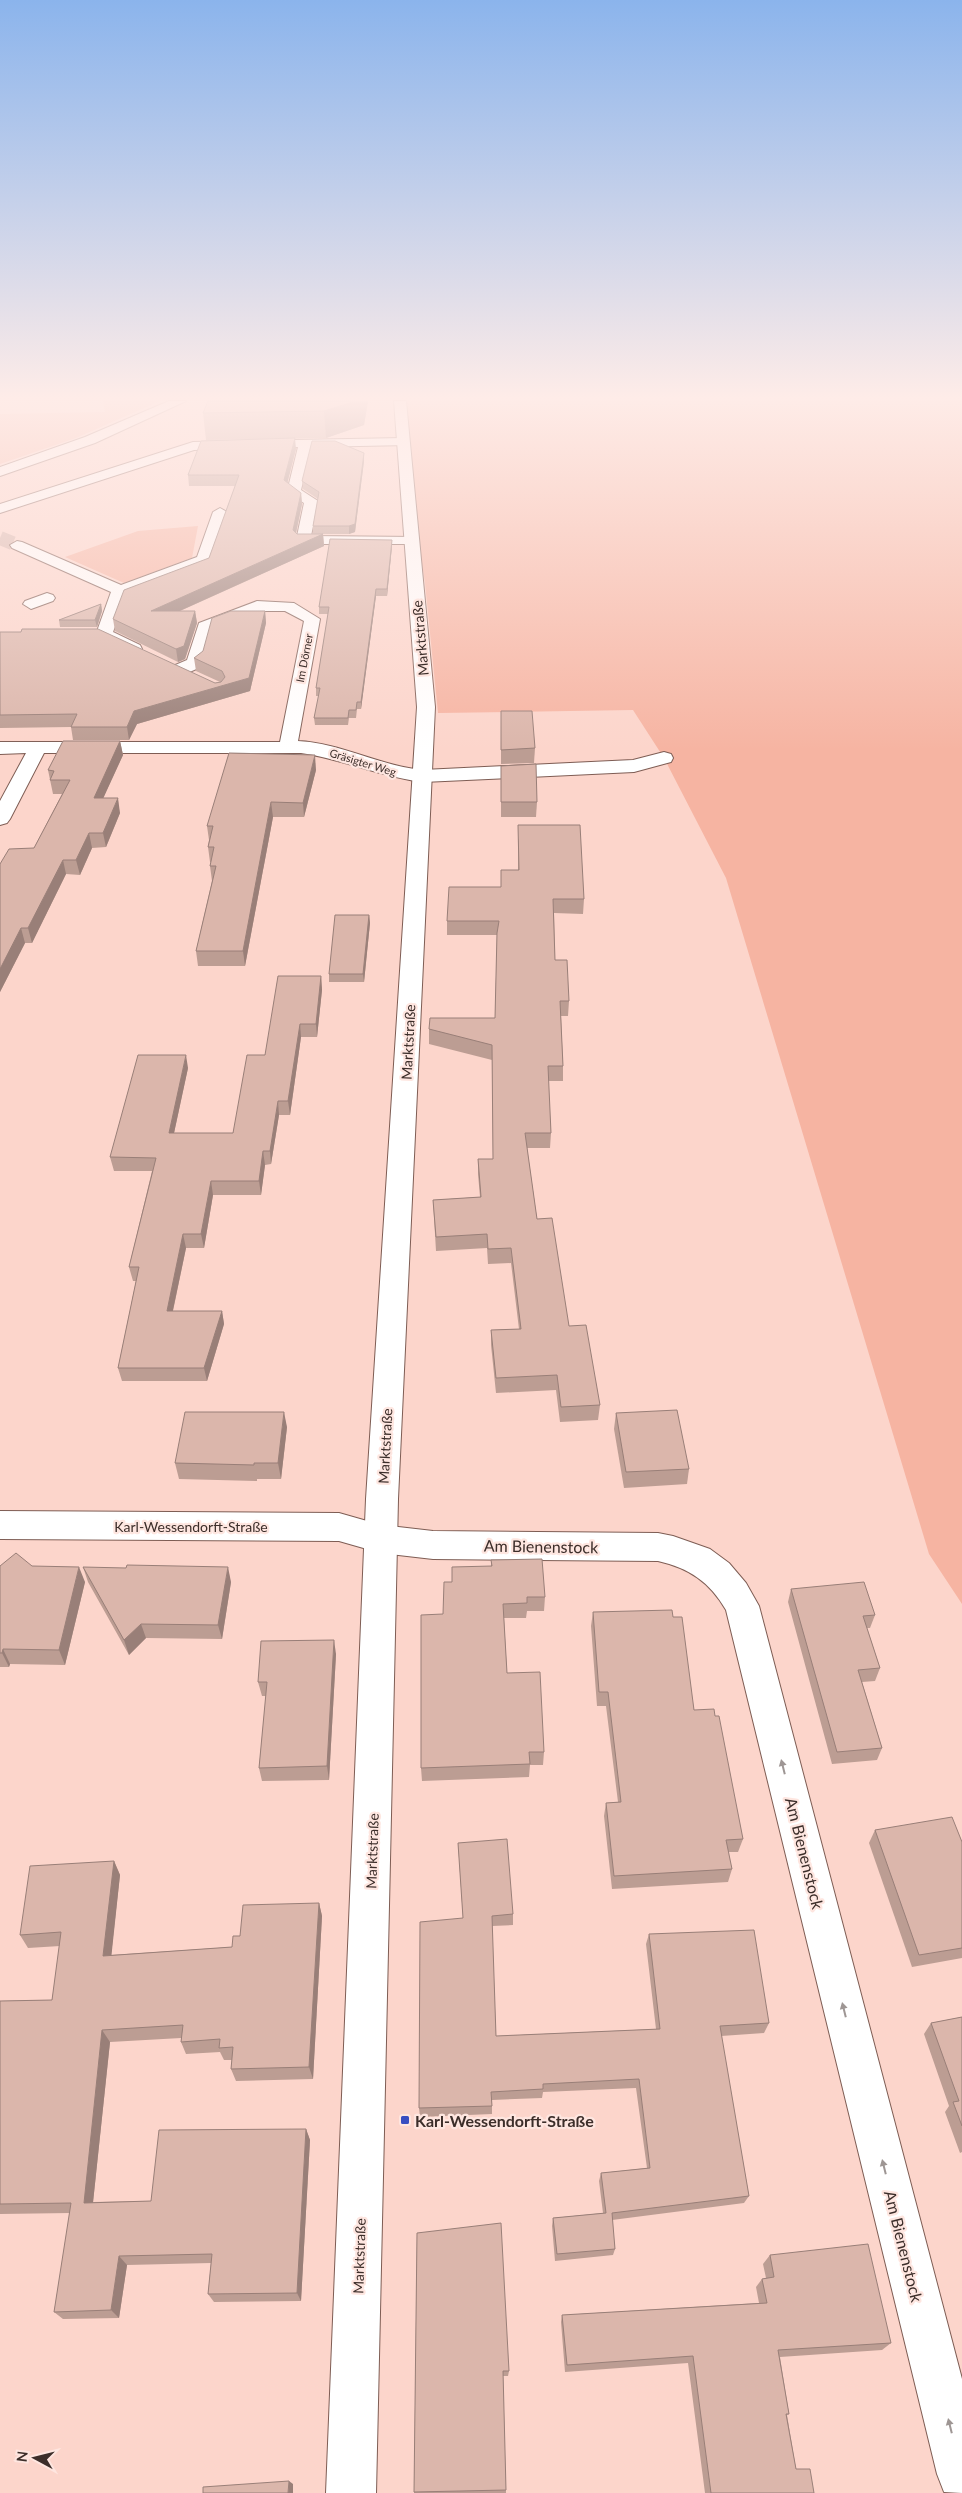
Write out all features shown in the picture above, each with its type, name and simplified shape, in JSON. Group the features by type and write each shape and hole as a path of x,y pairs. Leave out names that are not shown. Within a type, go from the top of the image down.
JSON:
{"street":[{"path":"17,545 120,590 204,560 218,517"},
{"path":"308,517 303,541 412,540"},
{"name":"Marktstraße","path":"351,2493 381,1539 426,707 410,517"},
{"path":"104,634 120,590"},
{"path":"31,604 47,598"},
{"name":"Im Dörner","path":"162,662 186,674 195,663 205,626 258,606 288,606 312,619 288,747"},
{"path":"84,634 104,634 146,654"},
{"name":"Gräsigter Weg","path":"0,748 288,747 321,750 385,771 423,776 634,766 664,758"},
{"path":"0,820 38,748"},
{"name":"Karl-Wessendorft-Straße","path":"0,1525 339,1527 381,1539"},
{"name":"Am Bienenstock","path":"381,1539 433,1545 658,1547 682,1551 709,1564 729,1583 742,1606 962,2474"}],"shaded area":[{"path":"415,517 962,517 962,1604 929,1554 726,878 664,758 633,710 438,713 425,583"},
{"path":"198,526 192,558 124,583 65,557 138,531"}],"building":[{"path":"224,517 296,517 293,530 297,534 323,534 151,611 195,611 184,646 176,649 113,619 124,590 209,558"},
{"path":"315,517 356,517 355,524 349,526 313,526"},
{"path":"330,539 392,540 387,589 376,589 361,702 357,702 356,710 349,710 348,718 314,718 320,688 316,688 329,607 319,607"},
{"path":"101,604 95,620 59,620"},
{"path":"231,611 265,611 249,678 134,711 127,727 71,727 77,714 0,715 0,632 21,632 22,629 98,629 215,683 221,682 225,677 222,671 194,658 203,651 212,618"},
{"path":"501,711 532,711 535,748 501,750"},
{"path":"63,741 120,741 94,798 118,798 103,833 89,833 76,860 63,860 28,928 21,928 0,969 0,864 9,849 34,848 70,780 50,780 54,771 48,770"},
{"path":"229,753 315,755 303,803 271,802 243,951 196,951 216,866 210,866 214,847 208,847 213,826 207,826"},
{"path":"536,764 537,802 501,802 501,766"},
{"path":"518,825 580,825 584,899 553,899 555,960 567,960 569,1001 560,1001 563,1066 548,1066 551,1133 525,1133 537,1219 552,1218 569,1326 586,1325 600,1405 561,1407 557,1375 496,1378 491,1330 521,1329 511,1248 488,1249 487,1234 436,1237 433,1200 481,1197 478,1159 493,1159 492,1045 429,1029 430,1018 495,1018 497,933 499,921 447,921 449,887 501,887 501,870 519,870"},
{"path":"335,915 369,915 363,974 329,974"},
{"path":"278,976 321,976 316,1024 300,1024 288,1101 278,1101 270,1151 263,1151 259,1181 211,1181 201,1234 183,1234 167,1311 222,1311 204,1368 118,1368 139,1267 129,1267 156,1158 110,1157 138,1055 186,1055 169,1133 233,1133 247,1055 265,1055"},
{"path":"677,1410 689,1469 626,1472 616,1413"},
{"path":"185,1412 284,1412 278,1463 254,1463 254,1465 175,1463"},
{"path":"16,1553 32,1566 79,1567 59,1650 3,1649 2,1653 0,1653 0,1566"},
{"path":"542,1559 545,1597 527,1597 527,1603 503,1604 507,1673 540,1672 544,1752 529,1752 530,1764 421,1768 421,1615 443,1614 444,1582 452,1582 452,1567 492,1566 491,1560"},
{"path":"127,1565 228,1567 218,1625 141,1624 124,1640 83,1567 126,1568"},
{"path":"864,1582 875,1615 863,1616 880,1668 858,1670 882,1748 837,1752 791,1589"},
{"path":"672,1610 673,1617 682,1617 694,1710 714,1709 715,1716 719,1716 743,1839 726,1840 732,1869 614,1876 606,1803 621,1802 608,1692 599,1692 593,1612"},
{"path":"334,1640 327,1766 259,1768 267,1682 258,1682 261,1641"},
{"path":"952,1817 962,1842 962,1948 919,1955 875,1830"},
{"path":"507,1839 513,1914 492,1916 496,2036 660,2029 649,1934 754,1930 769,2023 720,2026 749,2196 612,2213 615,2249 557,2254 553,2218 606,2213 601,2173 650,2168 639,2079 543,2084 543,2089 491,2092 492,2106 419,2108 420,1922 463,1918 458,1843"},
{"path":"114,1861 103,1956 232,1947 233,1936 240,1936 243,1905 319,1903 309,2067 231,2069 233,2047 219,2048 220,2039 181,2042 183,2025 102,2030 84,2203 151,2201 159,2130 306,2129 297,2293 208,2294 212,2254 119,2256 111,2310 54,2312 71,2203 0,2204 0,2001 52,2000 61,1932 20,1935 30,1866"},
{"path":"962,2017 962,2126 953,2102 959,2101 931,2023"},
{"path":"501,2223 509,2371 503,2371 506,2490 414,2492 417,2233"},
{"path":"868,2244 891,2343 778,2350 789,2414 786,2414 796,2469 810,2469 814,2493 711,2493 693,2356 567,2365 562,2315 767,2303 762,2279 774,2277 770,2255"},
{"path":"289,2481 288,2493 203,2493 203,2487"}],"tunnel":[{"path":"0,538 17,545"}],"place":[{"name":"Karl-Wessendorft-Straße","path":"405,2120"}]}
